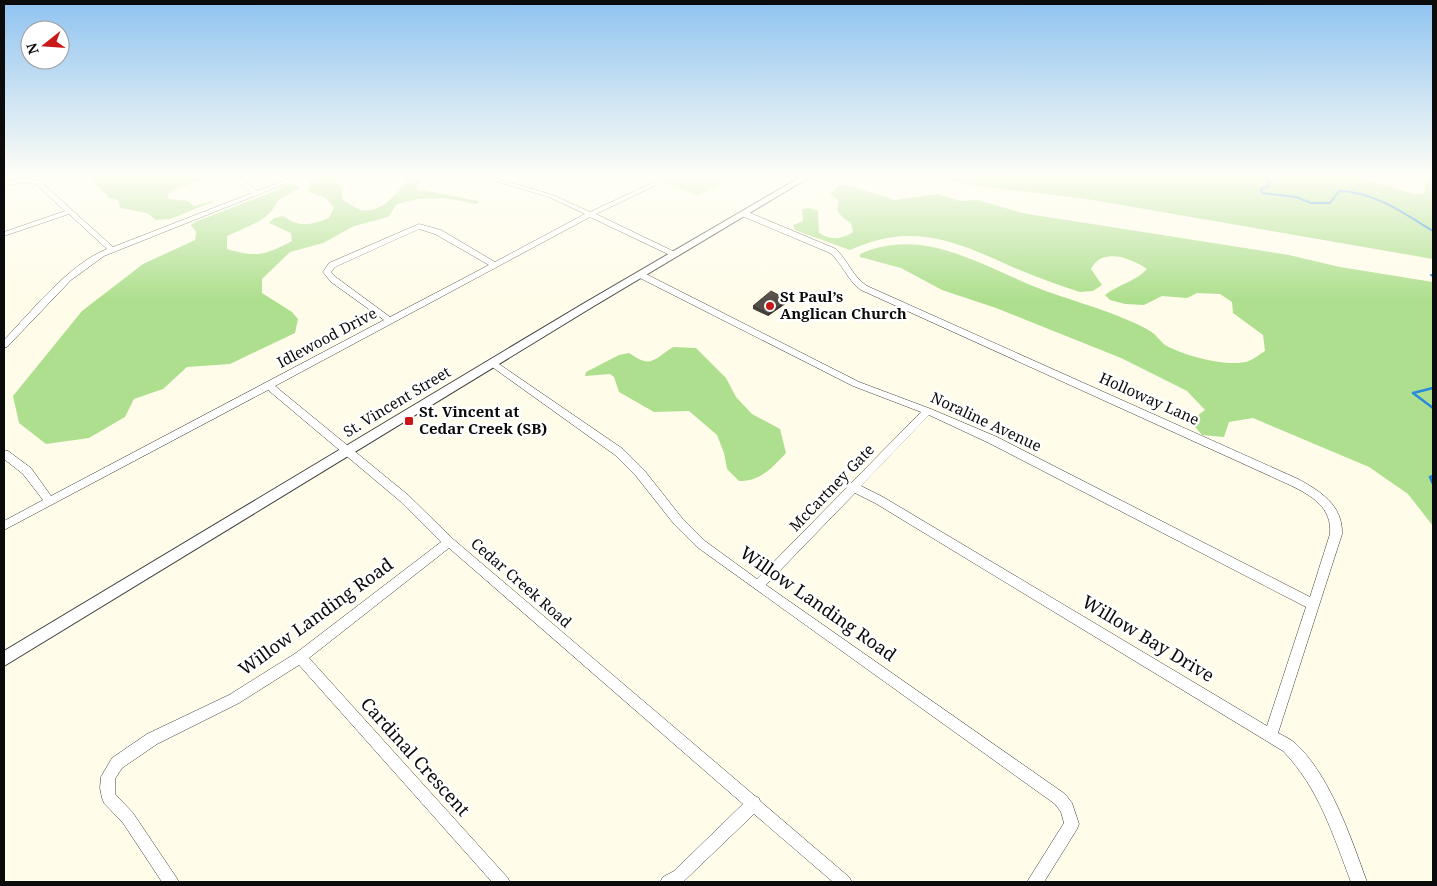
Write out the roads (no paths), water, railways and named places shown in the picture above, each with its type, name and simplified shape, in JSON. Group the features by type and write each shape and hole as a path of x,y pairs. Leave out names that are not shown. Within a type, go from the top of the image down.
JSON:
{"street":[{"path":"4,234 55,216"},
{"path":"73,216 111,249"},
{"path":"4,345 68,278 83,266 111,249 195,216"},
{"name":"Idlewood Drive","path":"4,526 587,216"},
{"path":"596,216 675,254"},
{"name":"St. Vincent Street","path":"4,659 347,451 741,216"},
{"name":"Holloway Lane","path":"751,216 833,251 843,261 852,279 864,288 1285,478 1318,496 1332,511 1338,528 1271,734"},
{"path":"390,321 334,280 327,272 328,269 332,265 419,226 438,232 495,265"},
{"name":"Noraline Avenue","path":"641,275 856,384 928,411 993,440 1314,606"},
{"name":"Willow Landing Road","path":"493,364 619,452 640,473 678,521 701,544 1060,799 1067,808 1072,824 1035,882"},
{"name":"Cedar Creek Road","path":"269,386 404,498 449,542 844,882"},
{"name":"McCartney Gate","path":"758,586 928,411"},
{"path":"4,454 27,471 49,502"},
{"name":"Willow Bay Drive","path":"854,487 896,510 1271,734 1301,758 1310,769 1359,882"},
{"name":"Willow Landing Road","path":"170,882 128,818 109,798 107,788 108,777 117,763 134,750 234,699 300,656 449,542"},
{"name":"Cardinal Crescent","path":"300,656 502,882"},
{"path":"668,882 679,876 754,803"}],"waterway":[{"path":"1409,216 1433,231"},
{"path":"1433,275 1431,275 1433,276"},
{"path":"1433,388 1413,393 1433,408"},
{"path":"1433,476 1430,477 1433,484"}],"place":[{"name":"St Paul’s Anglican Church","path":"770,306"},
{"name":"St. Vincent at Cedar Creek (SB)","path":"409,421"}]}
